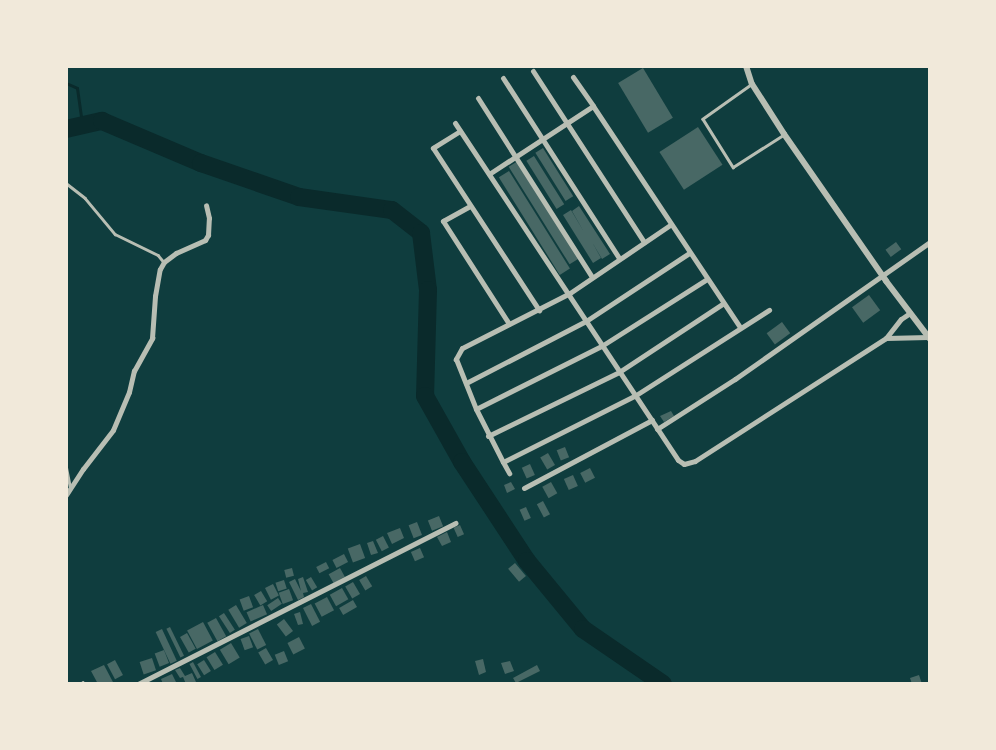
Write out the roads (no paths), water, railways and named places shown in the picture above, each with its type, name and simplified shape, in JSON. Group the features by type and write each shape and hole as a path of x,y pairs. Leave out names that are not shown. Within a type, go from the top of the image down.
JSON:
{"street":[{"path":"746,66 752,84 784,134 881,275 929,338"},
{"path":"533,71 568,122 644,242"},
{"path":"573,77 722,304 740,327"},
{"path":"503,78 619,258"},
{"path":"478,98 592,277"},
{"path":"489,174 592,106"},
{"path":"455,123 570,293 586,322 678,460 684,464 695,460 886,338 901,319 910,314"},
{"path":"460,131 433,148 538,310"},
{"path":"66,495 112,430 128,392 134,371 152,338 155,296 160,269 164,262 176,253 205,240 208,235 209,218 206,204"},
{"path":"470,206 444,221 509,324"},
{"path":"509,472 488,436 456,359 462,348 570,293 670,225"},
{"path":"658,429 735,379 930,242"},
{"path":"466,383 586,322 689,253"},
{"path":"476,409 603,345 707,279"},
{"path":"488,436 619,372 722,304"},
{"path":"503,462 636,395 769,310"},
{"path":"886,338 929,338"},
{"path":"524,488 652,420"},
{"path":"138,684 456,523"}],"lane":[{"path":"752,84 703,119 732,167 784,134"},
{"path":"66,183 84,198 114,234 158,255 164,262"},
{"path":"66,465 71,487"}],"waterway":[{"path":"66,83 77,88 82,125"},
{"path":"66,129 102,121 201,163 299,197 392,210 421,233 428,290 425,396 462,462 527,561 583,629 663,684"}]}
